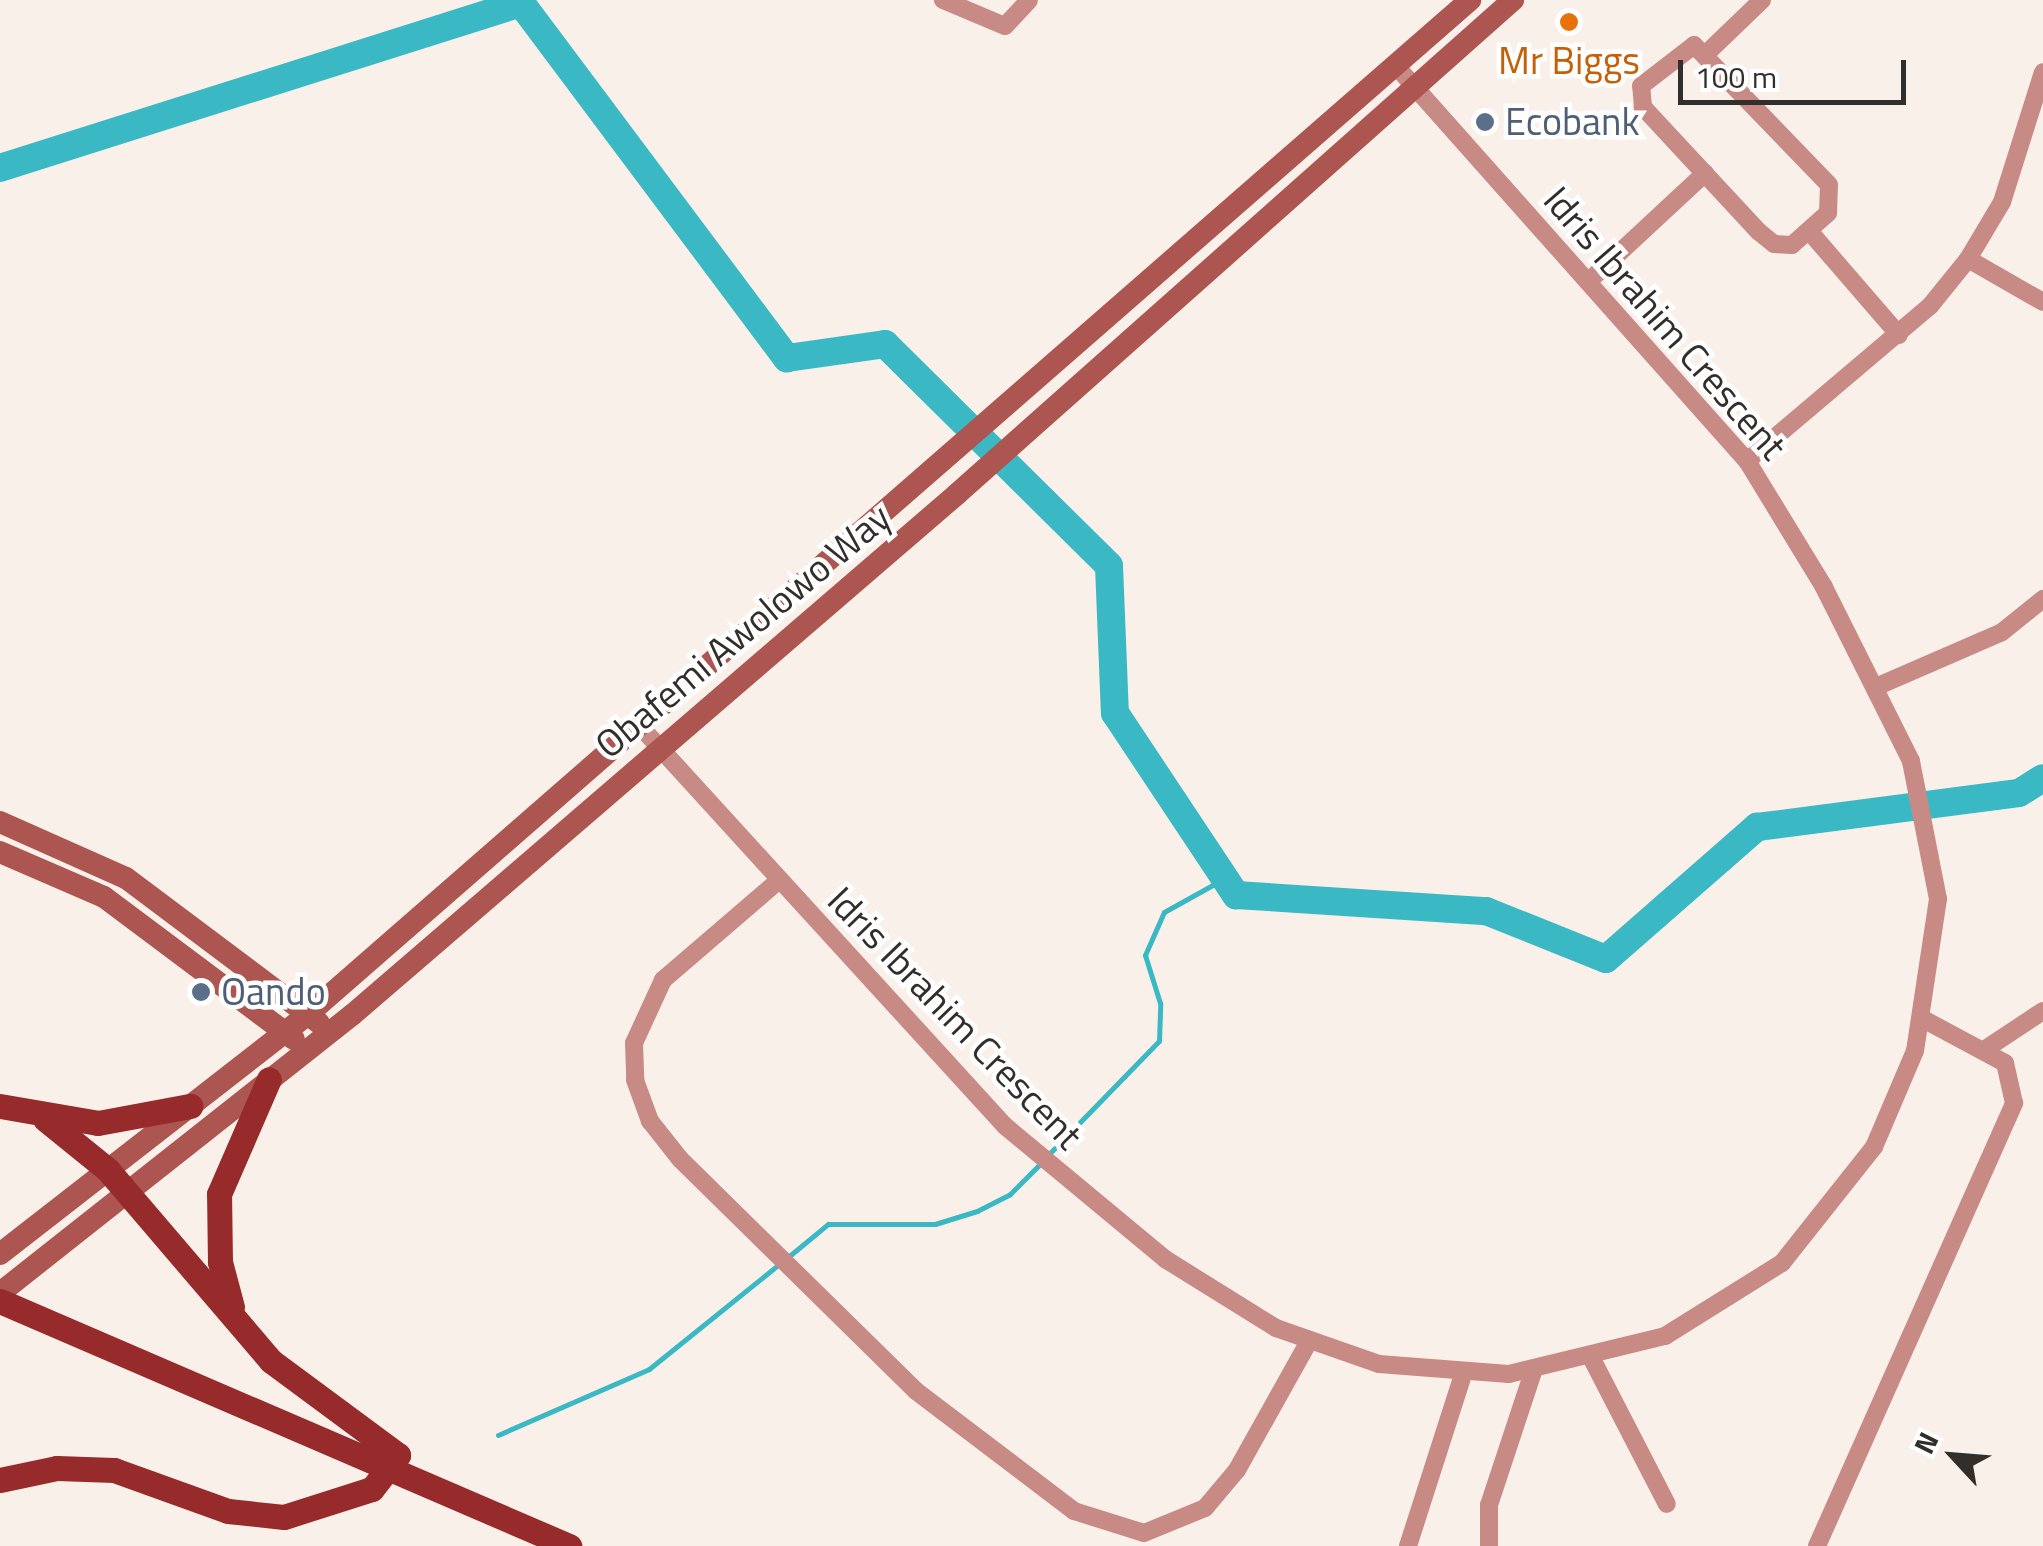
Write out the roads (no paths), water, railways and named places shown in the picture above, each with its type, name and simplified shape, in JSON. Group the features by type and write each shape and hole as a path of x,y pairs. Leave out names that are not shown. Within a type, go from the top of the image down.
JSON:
{"main road":[{"name":"Obafemi Awolowo Way","path":"6,1250 307,1015 1052,360 1470,0"},
{"name":"Obafemi Awolowo Way","path":"0,1293 330,1031 958,494 1513,0"},
{"path":"0,822 126,878 330,1031"},
{"path":"0,852 104,898 307,1048"},
{"path":"236,1322 220,1262 219,1194 269,1079"},
{"path":"0,1106 45,1119 128,1121 190,1106"},
{"path":"45,1119 108,1170 236,1322 294,1380 394,1444 393,1469"},
{"path":"0,1302 569,1546"},
{"path":"0,1480 56,1468 114,1470 228,1511 284,1518 340,1502 393,1469"}],"street":[{"path":"944,0 1005,26 1029,0"},
{"path":"1708,52 1762,0"},
{"path":"1682,49 1708,52 1829,185 1828,213 1792,245 1774,244 1704,173 1639,97 1682,49"},
{"name":"Idris Ibrahim Crescent","path":"638,724 778,881 1042,1159 1165,1259 1309,1341 1379,1364 1464,1375 1534,1369 1592,1358 1708,1316 1813,1232 1887,1122 1923,1019 1937,864 1911,761 1878,686 1747,462 1590,280 1395,65"},
{"path":"1747,462 1899,335 1968,259 2002,202 2043,72"},
{"path":"1590,280 1704,173"},
{"path":"1810,232 1899,335"},
{"path":"1968,259 2043,302"},
{"path":"1878,686 2002,632 2043,600"},
{"path":"778,881 664,980 634,1044 635,1080 650,1121 680,1159 916,1391 1074,1511 1144,1533 1205,1508 1237,1470 1309,1341"},
{"path":"1987,1048 2043,1011"},
{"path":"1817,1546 2008,1124 2014,1081 1987,1048 1923,1019"},
{"path":"1592,1358 1667,1504"},
{"path":"1489,1546 1489,1505 1534,1369"},
{"path":"1408,1546 1464,1375"}],"waterway":[{"path":"0,168 521,3 787,358 885,344 1109,566 1115,713 1236,895 1486,911 1606,959 1757,827 2019,793 2043,778"},
{"path":"1048,1155 1159,1041 1160,1003 1145,955 1164,912 1225,878"},
{"path":"788,1257 828,1224 935,1224 977,1211 1010,1194 1041,1163"},
{"path":"498,1435 649,1369 779,1264"}],"place":[{"name":"Mr Biggs","path":"1569,22"},
{"name":"Ecobank","path":"1485,122"},
{"name":"Oando","path":"201,992"}]}
